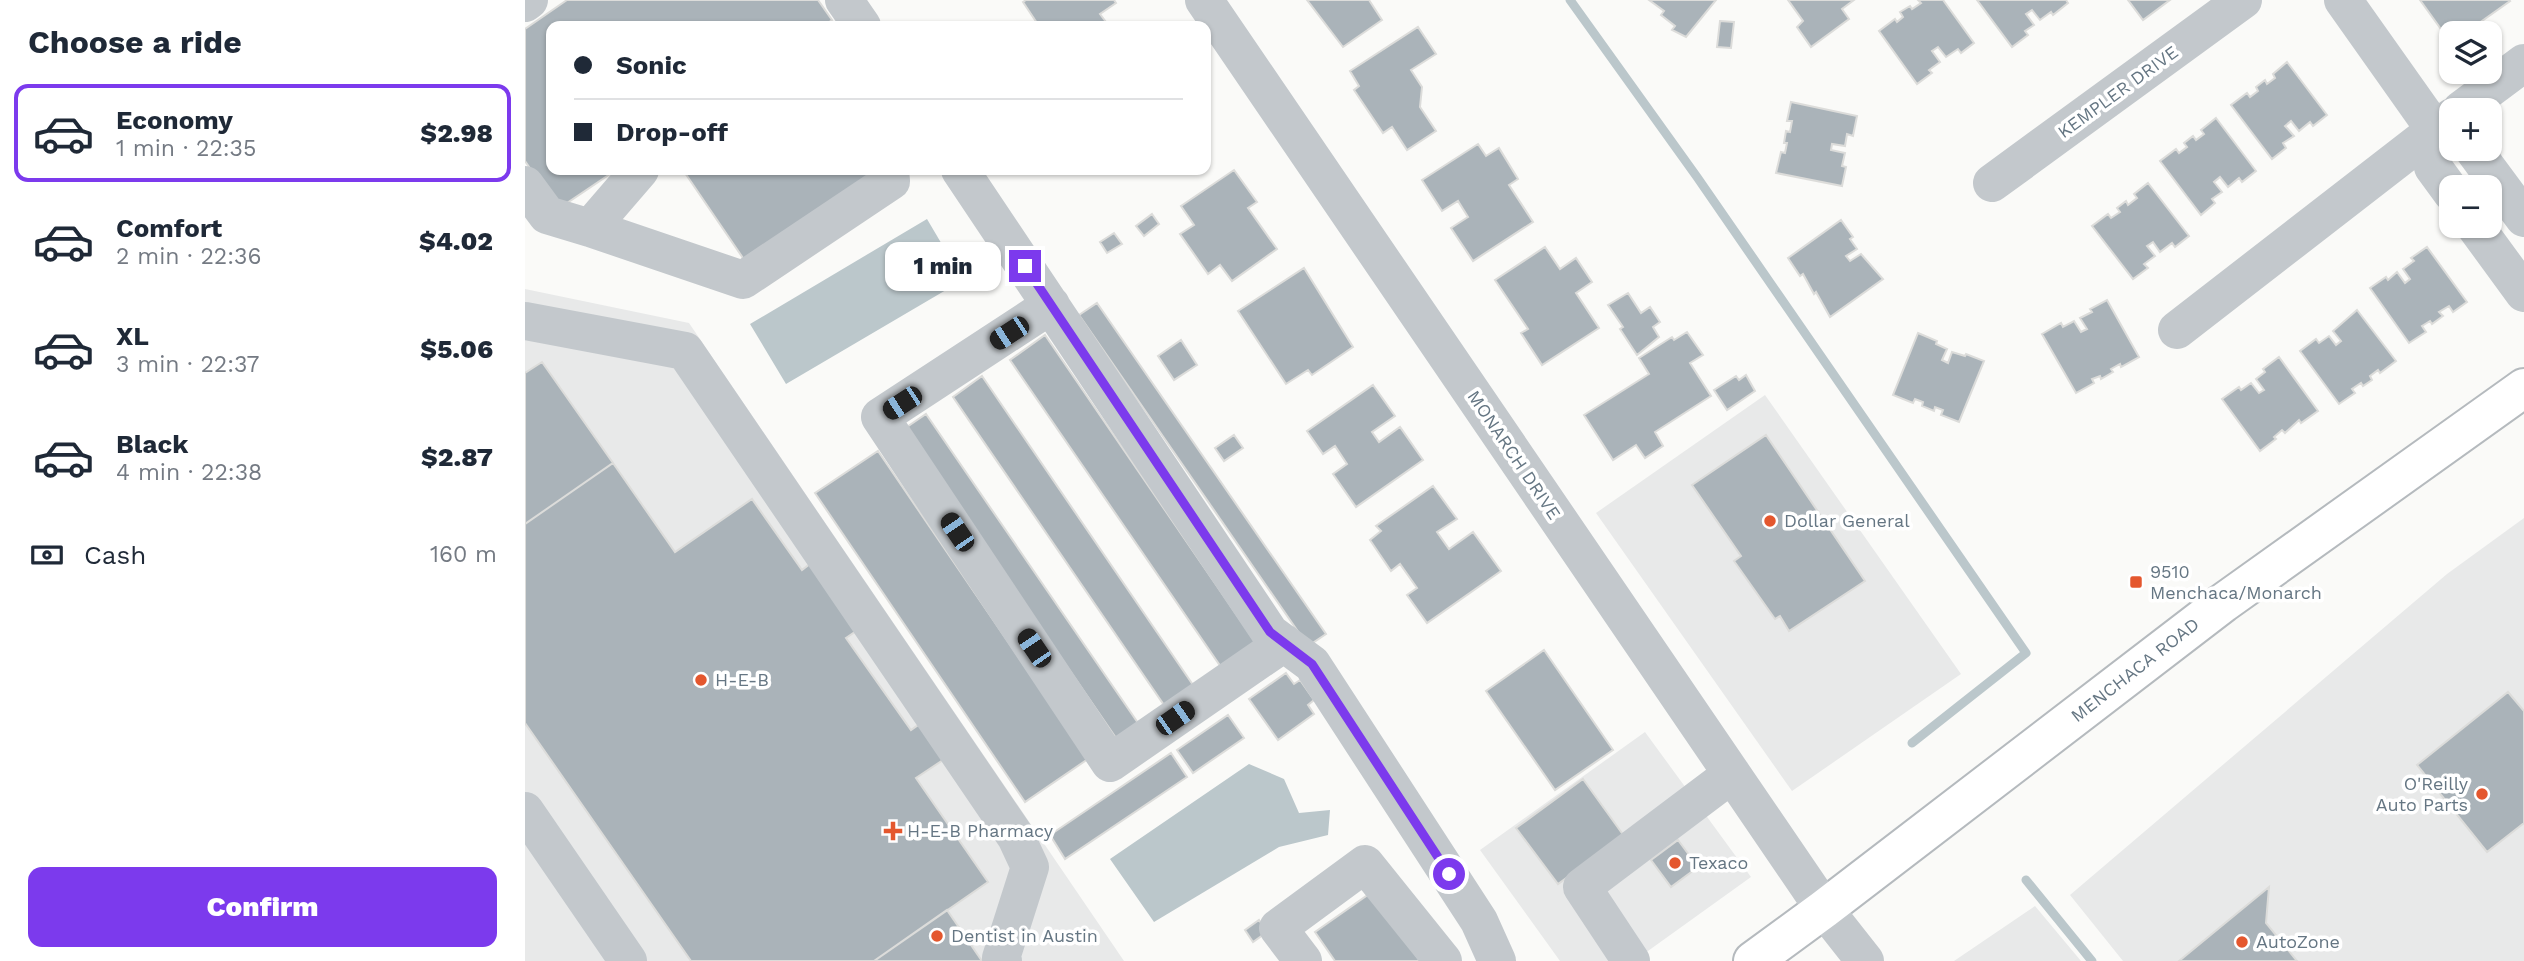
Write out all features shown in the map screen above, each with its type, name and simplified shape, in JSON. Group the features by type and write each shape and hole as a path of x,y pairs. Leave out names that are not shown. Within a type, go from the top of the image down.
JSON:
{"main road":[{"name":"MENCHACA ROAD","path":"1753,961 2223,603 2524,388"}],"street":[{"name":"MONARCH DRIVE","path":"1204,0 1824,909 1865,961"},
{"name":"KEMPLER DRIVE","path":"1992,183 2243,0"},
{"path":"2343,0 2439,110"},
{"path":"2481,98 2524,63"},
{"path":"2177,330 2439,131"},
{"path":"2439,151 2433,167 2439,175"},
{"path":"2482,161 2524,218"},
{"path":"590,228 636,175"},
{"path":"525,185 547,215 743,279 891,181 890,175"},
{"path":"963,175 1270,632 1312,664 1479,921 1497,961"},
{"path":"2484,238 2524,293"},
{"path":"1051,305 880,416 1110,763 1284,643"},
{"path":"525,321 685,351 1016,837 1030,867 1003,961"},
{"path":"1631,961 1582,887 1732,774"},
{"path":"525,811 628,961"},
{"path":"1303,961 1278,928 1365,864 1443,961"}],"shaded area":[{"path":"927,219 963,280 786,384 750,324"},
{"path":"525,289 689,323 1124,961 525,961"},
{"path":"1765,395 1961,674 1792,791 1596,513"},
{"path":"2524,518 2524,961 2123,961 2070,895 2447,574"},
{"path":"1645,732 1751,877 1634,961 1560,961 1480,850"},
{"path":"1249,764 1284,779 1299,813 1330,810 1328,835 1279,847 1154,922 1110,859"},
{"path":"2035,906 2081,961 1954,961"}],"building":[{"path":"567,0 818,0 832,20 546,21 546,175 609,175 558,209 525,161 525,29"},
{"path":"1114,0 1116,3 1100,14 1105,21 1036,21 1023,2"},
{"path":"1307,0 1369,0 1382,20 1343,47"},
{"path":"1649,0 1716,0 1686,37 1672,30 1675,26 1661,15 1664,11"},
{"path":"1788,0 1854,0 1842,9 1849,19 1811,47 1797,27 1803,21"},
{"path":"1918,0 1943,0 1974,43 1961,53 1958,49 1946,57 1938,47 1932,51 1940,62 1929,70 1932,73 1917,84 1879,31 1895,19 1897,22 1903,17 1900,12 1921,3"},
{"path":"1977,0 2066,0 2068,3 2053,15 2051,12 2040,20 2032,10 2026,14 2034,25 2025,31 2028,35 2012,47"},
{"path":"2128,0 2170,0 2143,20"},
{"path":"2420,0 2510,1 2482,21 2439,21 2439,26"},
{"path":"1720,21 1734,22 1731,48 1717,47"},
{"path":"1418,27 1436,54 1411,70 1422,87 1420,107 1436,131 1407,150 1392,127 1383,133 1354,90 1359,86 1350,71"},
{"path":"2287,62 2327,115 2313,126 2310,122 2299,131 2291,121 2285,126 2294,136 2283,143 2286,148 2272,159 2231,105 2247,93 2250,97 2258,91 2256,87 2265,80 2267,84 2275,78 2273,74"},
{"path":"1791,102 1857,116 1853,136 1847,134 1845,146 1832,144 1831,150 1845,153 1842,166 1846,167 1842,186 1776,173 1781,152 1785,153 1786,131 1790,132 1792,121 1787,121"},
{"path":"2216,118 2256,171 2242,182 2239,178 2228,187 2220,177 2214,182 2222,192 2212,199 2215,203 2201,215 2160,161 2176,149 2179,153 2187,147 2184,143 2193,136 2196,140 2204,134 2201,130"},
{"path":"1478,144 1486,156 1499,148 1518,179 1509,185 1533,222 1473,261 1451,228 1468,217 1458,201 1442,211 1422,180"},
{"path":"1234,170 1257,202 1248,208 1277,249 1232,281 1220,265 1208,274 1180,234 1194,225 1181,206"},
{"path":"686,175 868,175 869,176 745,261"},
{"path":"2148,183 2189,236 2175,247 2172,243 2160,252 2153,242 2147,246 2155,256 2144,264 2148,268 2133,279 2092,226 2108,214 2111,218 2120,212 2117,208 2126,201 2128,205 2137,198 2134,194"},
{"path":"1152,214 1159,224 1144,236 1136,226"},
{"path":"1841,220 1853,237 1850,239 1857,249 1846,256 1850,261 1861,254 1883,279 1830,317 1816,292 1814,294 1803,274 1800,276 1788,258"},
{"path":"1114,233 1122,244 1107,253 1100,242"},
{"path":"1545,247 1560,269 1576,258 1592,282 1576,293 1599,328 1542,365 1521,333 1528,329 1495,280"},
{"path":"2427,247 2467,302 2453,312 2449,306 2439,312 2443,316 2432,324 2430,321 2422,326 2426,332 2409,343 2370,288 2386,277 2388,280 2397,272 2405,283 2410,279 2403,269 2414,261 2411,258"},
{"path":"1304,268 1353,347 1312,375 1308,370 1286,384 1238,311"},
{"path":"1628,293 1641,313 1650,307 1660,322 1653,327 1659,337 1637,355 1608,305"},
{"path":"2107,300 2139,357 2121,367 2120,364 2111,369 2113,372 2101,379 2100,376 2092,379 2094,383 2076,393 2042,334 2061,323 2063,327 2074,321 2081,332 2087,329 2080,318"},
{"path":"1097,303 1326,634 1308,646 1079,315"},
{"path":"2357,310 2396,361 2380,373 2378,370 2370,376 2372,380 2363,386 2361,383 2352,389 2355,393 2339,404 2300,351 2316,339 2319,343 2329,336 2336,345 2341,341 2333,331"},
{"path":"1687,332 1703,355 1690,363 1711,396 1655,432 1663,446 1645,458 1636,445 1613,460 1584,415 1649,374 1639,358 1672,337 1674,340"},
{"path":"1918,333 1937,341 1936,344 1947,349 1942,360 1948,363 1952,352 1984,361 1959,422 1941,415 1943,410 1935,407 1934,411 1922,406 1923,402 1915,399 1913,403 1893,395"},
{"path":"1045,335 1256,643 1221,667 1010,360"},
{"path":"1181,340 1197,365 1174,380 1158,356"},
{"path":"2279,357 2318,411 2301,423 2299,420 2285,433 2282,430 2274,437 2276,439 2260,451 2222,399 2239,387 2241,390 2251,383 2259,393 2264,390 2256,379 2265,372 2263,369"},
{"path":"542,362 613,463 525,524 525,373"},
{"path":"1746,375 1755,391 1727,410 1714,390 1736,376 1739,380"},
{"path":"982,376 1193,685 1164,705 953,397"},
{"path":"1373,385 1395,416 1372,432 1379,442 1400,427 1423,460 1356,507 1333,474 1347,464 1335,446 1323,454 1307,431"},
{"path":"926,414 1138,723 1116,738 904,429"},
{"path":"1234,435 1243,448 1224,461 1215,448"},
{"name":"Dollar General","path":"1766,435 1865,581 1789,631 1780,616 1775,619 1734,561 1741,556 1692,485"},
{"path":"878,451 1088,759 1025,802 815,493"},
{"name":"H-E-B","path":"613,463 675,552 752,499 802,570 815,560 862,627 846,638 911,730 921,723 946,758 916,778 988,882 874,961 691,961 525,723 525,524"},
{"path":"1433,486 1457,519 1437,532 1449,549 1473,532 1501,571 1427,623 1407,595 1417,588 1400,564 1391,571 1370,540 1381,531 1376,526"},
{"path":"1544,650 1613,750 1555,790 1486,691"},
{"path":"1286,673 1294,684 1300,680 1314,700 1308,705 1314,714 1278,740 1249,699"},
{"name":"O'Reilly Auto Parts","path":"2508,692 2524,711 2524,823 2487,852 2417,765"},
{"path":"1228,715 1244,738 1193,773 1177,750"},
{"path":"1171,753 1187,777 1065,859 1050,835"},
{"path":"1583,779 1624,836 1558,884 1516,828"},
{"name":"Texaco","path":"1678,840 1698,867 1671,887 1651,860"},
{"name":"AutoZone","path":"2269,887 2266,923 2297,961 2179,961"},
{"path":"1372,892 1420,961 1335,961 1315,932"},
{"name":"Dentist in Austin","path":"947,910 982,961 874,961"},
{"path":"1259,920 1267,932 1253,942 1245,930"}],"waterway":[{"path":"1570,0 1697,177 2026,653 1912,743"},
{"path":"2026,880 2092,961"}],"place":[{"name":"Dollar General","path":"1770,521"},
{"name":"9510 Menchaca/Monarch","path":"2136,582"},
{"name":"H-E-B","path":"701,680"},
{"name":"O'Reilly Auto Parts","path":"2482,794"},
{"name":"H-E-B Pharmacy","path":"893,831"},
{"name":"Texaco","path":"1675,863"},
{"name":"Dentist in Austin","path":"937,936"},
{"name":"AutoZone","path":"2242,942"}],"route":[{"path":"1025,266 1270,632 1312,664 1449,874"}]}
